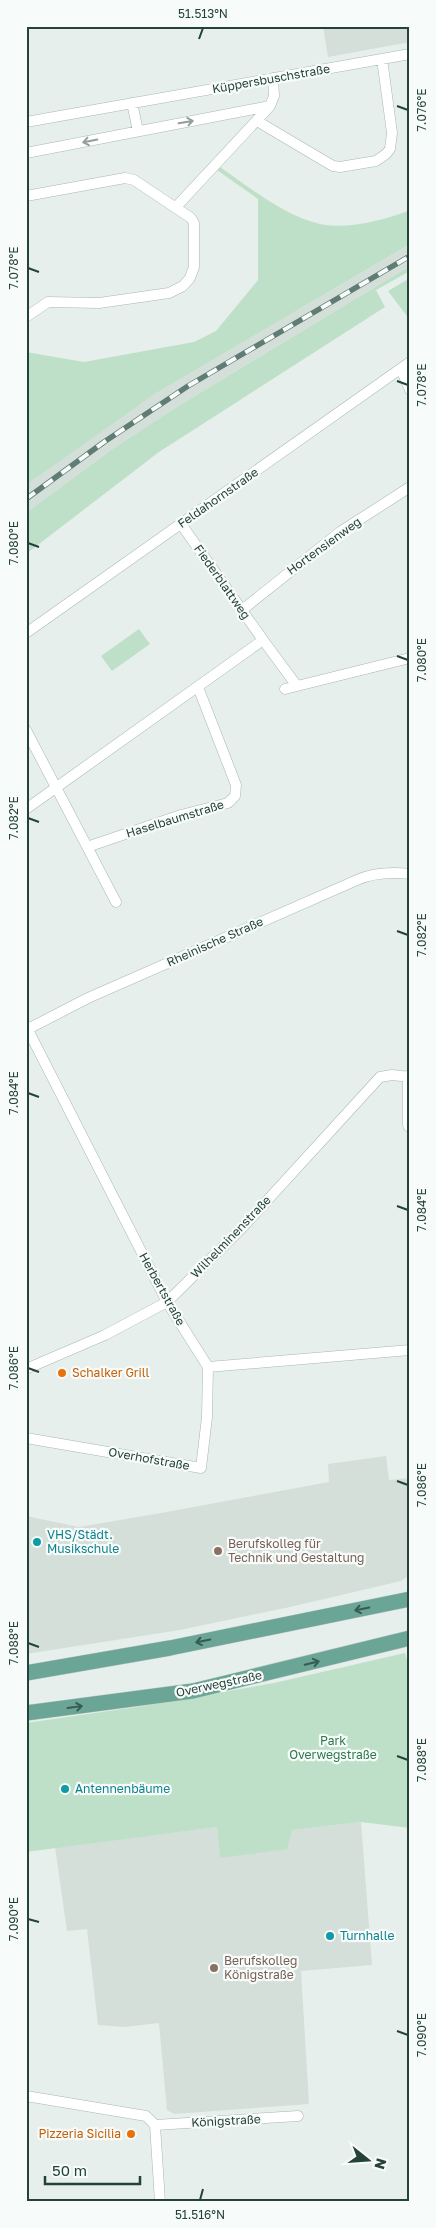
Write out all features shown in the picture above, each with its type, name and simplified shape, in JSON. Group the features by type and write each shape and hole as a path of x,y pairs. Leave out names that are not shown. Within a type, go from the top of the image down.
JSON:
{"main road":[{"path":"26,1673 161,1650 410,1599"},
{"name":"Overwegstraße","path":"26,1713 193,1691 410,1638"}],"street":[{"name":"Küppersbuschstraße","path":"26,122 410,54"},
{"path":"257,120 333,166 340,167 376,161 386,154 392,142 382,60"},
{"path":"176,207 270,106 274,96 273,78"},
{"path":"132,103 138,131"},
{"path":"26,153 270,106"},
{"path":"26,196 125,178 134,180 176,207 191,218 194,223 194,267 190,278 184,286 169,293 99,303 48,302 26,317"},
{"name":"Feldahornstraße","path":"26,633 410,362"},
{"path":"400,368 410,390"},
{"name":"Hortensienweg","path":"242,610 340,532 410,487"},
{"name":"Fiederblattweg","path":"181,524 262,640"},
{"path":"26,809 262,640 297,686"},
{"path":"285,689 410,658"},
{"name":"Haselbaumstraße","path":"87,847 181,815 228,803 235,796 236,785 198,687"},
{"path":"26,730 116,902"},
{"name":"Rheinische Straße","path":"27,1028 88,998 357,880 367,876 387,873 410,874"},
{"name":"Herbertstraße","path":"27,1028 167,1302 208,1367"},
{"name":"Wilhelminenstraße","path":"26,1369 105,1335 167,1302 241,1229 380,1078 392,1075 410,1077"},
{"path":"410,1077 410,1126"},
{"path":"208,1367 410,1350"},
{"name":"Overhofstraße","path":"26,1438 201,1468 207,1417 208,1367"},
{"path":"26,2096 146,2116 155,2125 160,2202"},
{"name":"Königstraße","path":"155,2125 298,2116"}],"shaded area":[{"path":"323,26 410,26 410,42 328,57"},
{"path":"410,244 410,266 175,408 111,450 26,513 26,485 98,433 155,394"},
{"name":"Berufskolleg für Technik und Gestaltung","path":"386,1456 389,1480 410,1478 410,1575 401,1581 180,1630 26,1654 26,1516 79,1527 329,1482 328,1464"},
{"name":"Berufskolleg Königstraße","path":"361,1822 372,1965 301,1971 309,2104 174,2114 167,2110 159,2023 125,2027 98,2025 87,1929 67,1931 55,1847 217,1827 221,1858 291,1830"}],"green space":[{"path":"220,167 280,208 293,215 320,224 330,226 353,225 410,210 410,244 155,394 26,485 26,352 84,362 194,342 216,331 258,280 258,199 217,170"},
{"path":"410,266 410,271 376,290 385,307 159,452 26,554 26,513 111,450 175,408"},
{"path":"410,278 410,320 388,291"},
{"path":"139,629 150,644 112,671 101,656"},
{"name":"Park Overwegstraße","path":"405,1653 410,1671 410,1828 361,1822 292,1830 287,1849 220,1858 217,1827 26,1852 26,1723 143,1706 274,1683"}],"railway":[{"path":"26,499 104,442 188,386 410,256"}],"place":[{"name":"Schalker Grill","path":"62,1373"},
{"name":"VHS/Städt. Musikschule","path":"37,1542"},
{"name":"Berufskolleg für Technik und Gestaltung","path":"218,1551"},
{"name":"Antennenbäume","path":"65,1789"},
{"name":"Turnhalle","path":"330,1936"},
{"name":"Berufskolleg Königstraße","path":"214,1968"},
{"name":"Pizzeria Sicilia","path":"131,2134"}]}
